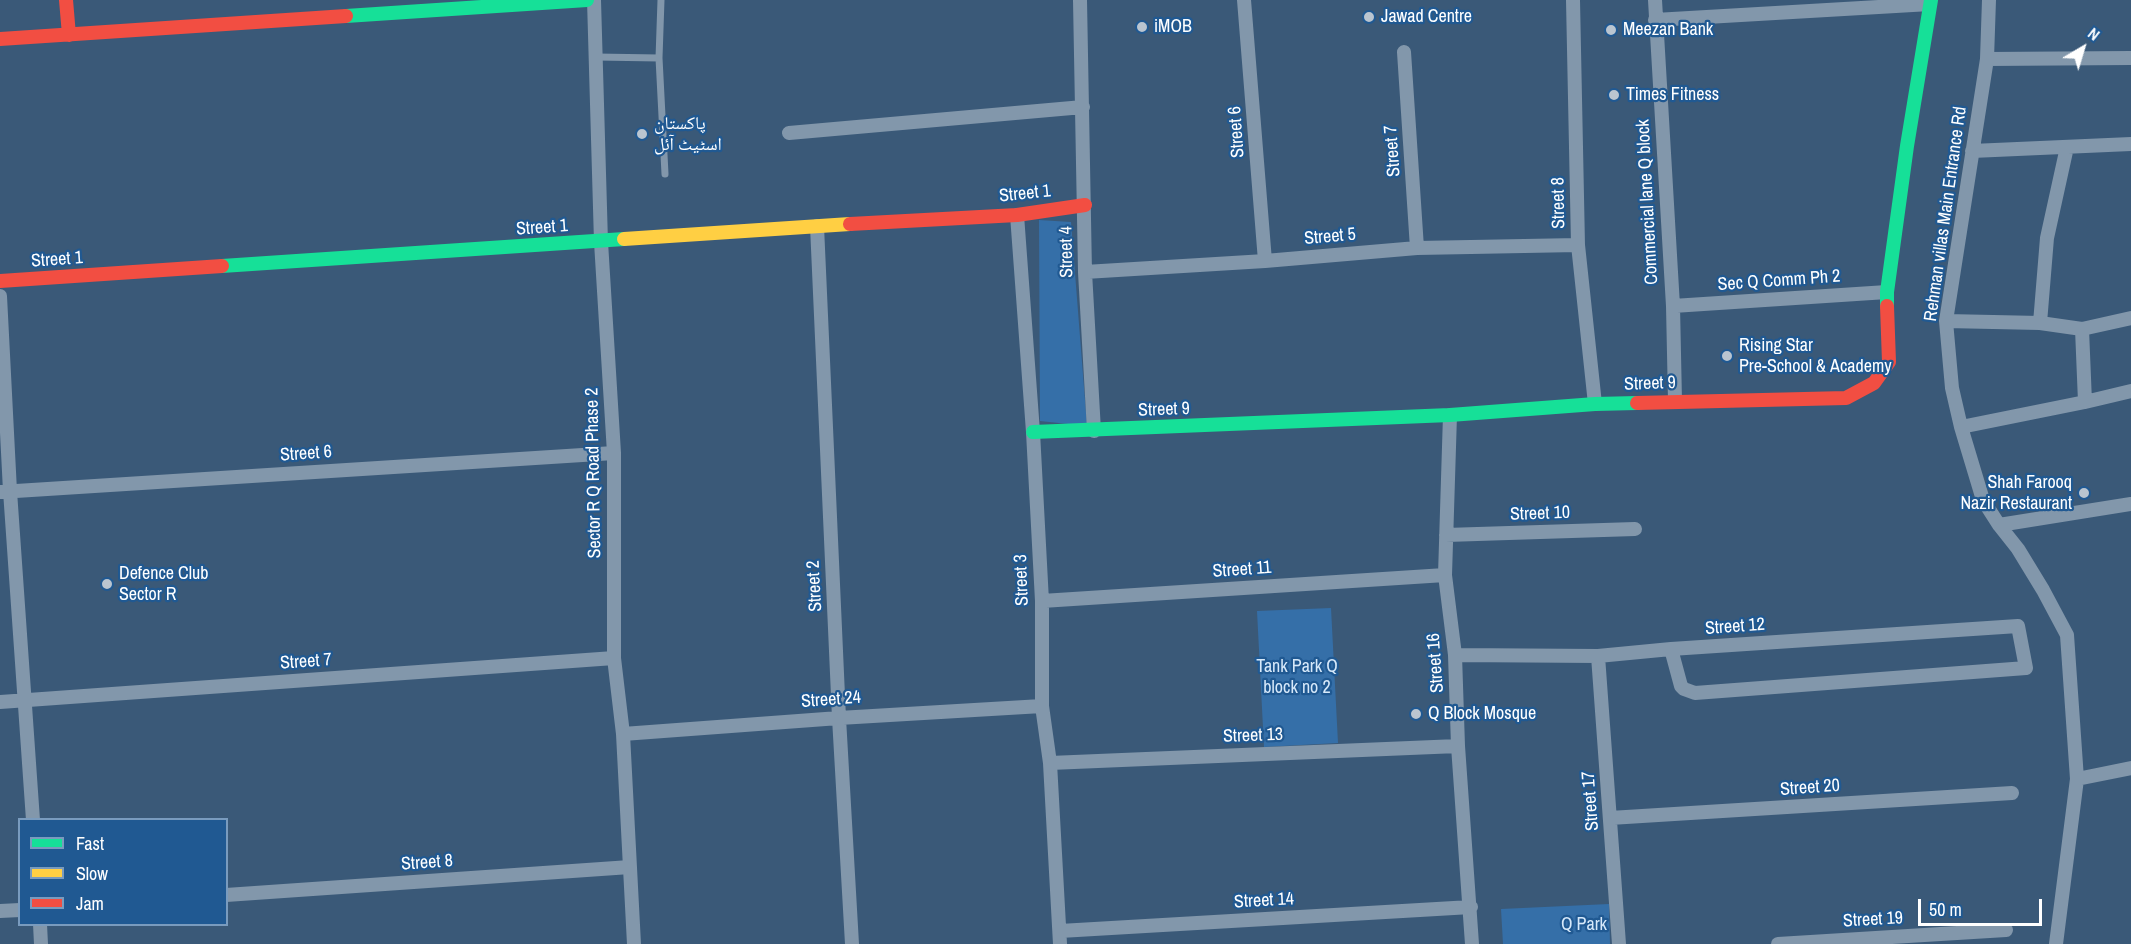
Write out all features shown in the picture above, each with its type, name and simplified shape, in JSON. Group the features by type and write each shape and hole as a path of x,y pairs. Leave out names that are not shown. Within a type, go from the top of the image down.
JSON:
{"street":[{"path":"66,0 69,35"},
{"path":"0,39 587,0"},
{"name":"Sector R Q Road Phase 2","path":"594,0 601,242 614,453 614,658 623,734 634,944"},
{"name":"Street 4","path":"1080,0 1085,272 1094,431"},
{"name":"Street 6","path":"1244,0 1265,261"},
{"name":"Street 8","path":"1573,0 1578,245 1594,404"},
{"name":"Commercial lane Q block","path":"1655,0 1673,306 1676,401"},
{"name":"Rehman villas Main Entrance Rd","path":"1989,0 1987,59 1946,321 1952,388 1961,428 1983,500 2018,549 2067,635 2077,779 2056,944"},
{"path":"1655,20 1931,2"},
{"name":"Street 9","path":"1033,432 1450,416 1594,404 1846,398 1874,383 1888,362 1887,292 1907,146 1931,2"},
{"name":"Street 7","path":"1404,52 1417,248"},
{"path":"1987,59 2131,58"},
{"path":"789,133 1083,107"},
{"path":"1972,151 2131,144"},
{"path":"2040,323 2047,238 2067,147"},
{"name":"Street 1","path":"0,281 817,226 1017,215 1085,205"},
{"name":"Street 3","path":"1017,215 1033,432 1042,601 1042,706 1050,763 1060,937"},
{"name":"Street 2","path":"817,226 839,718 852,944"},
{"name":"Street 5","path":"1085,272 1265,261 1417,248 1578,245"},
{"name":"Sec Q Comm Ph 2","path":"1673,306 1887,292"},
{"path":"0,296 5,491 33,818"},
{"path":"1946,321 2040,323 2082,329 2131,318"},
{"path":"2082,329 2085,402"},
{"path":"1961,428 2131,391"},
{"name":"Street 16","path":"1450,416 1445,575 1455,655 1458,746 1472,944"},
{"name":"Street 6","path":"5,491 614,453"},
{"path":"1999,525 2131,504"},
{"name":"Street 10","path":"1446,535 1635,530"},
{"name":"Street 11","path":"1042,601 1445,575"},
{"name":"Street 12","path":"1455,655 1598,656 1671,649 2018,626 2026,668 1695,693 1681,686 1671,649"},
{"name":"Street 17","path":"1598,656 1619,944"},
{"name":"Street 7","path":"0,702 614,658"},
{"name":"Street 24","path":"623,734 1042,706"},
{"name":"Street 13","path":"1050,763 1458,746"},
{"path":"2077,779 2131,768"},
{"name":"Street 20","path":"1610,818 2012,793"},
{"name":"Street 8","path":"228,896 630,867"},
{"name":"Street 14","path":"1060,937 1471,907"},
{"path":"0,912 18,910"},
{"path":"40,926 41,944"},
{"name":"Street 19","path":"1778,944 2006,930"}],"lane":[{"path":"661,0 660,58 665,174"},
{"path":"596,57 660,58"}],"green space":[{"path":"1039,220 1071,222 1087,426 1040,421"},
{"name":"Tank Park Q block no 2","path":"1331,608 1338,743 1264,747 1257,611"},
{"name":"Q Park","path":"1609,904 1610,944 1503,944 1501,909"}],"traffic: fast":[{"path":"346,16 587,0"},
{"path":"1887,306 1907,146 1931,0"},
{"path":"222,266 624,239"},
{"path":"1033,432 1450,415 1637,403"}],"traffic: slow":[{"path":"624,239 850,224"}],"traffic: jam":[{"path":"66,0 69,35"},
{"path":"0,39 346,16"},
{"path":"850,224 1017,215 1085,205"},
{"path":"0,281 222,266"},
{"path":"1637,403 1846,398 1874,383 1889,362 1887,306"}],"place":[{"name":"Jawad Centre","path":"1369,17"},
{"name":"iMOB","path":"1142,27"},
{"name":"Meezan Bank","path":"1611,30"},
{"name":"Times Fitness","path":"1614,95"},
{"name":"پاکستان اسٹیٹ آئل","path":"642,134"},
{"name":"Rising Star Pre-School & Academy","path":"1727,356"},
{"name":"Shah Farooq Nazir Restaurant","path":"2084,493"},
{"name":"Defence Club Sector R","path":"107,584"},
{"name":"Q Block Mosque","path":"1416,714"}]}
